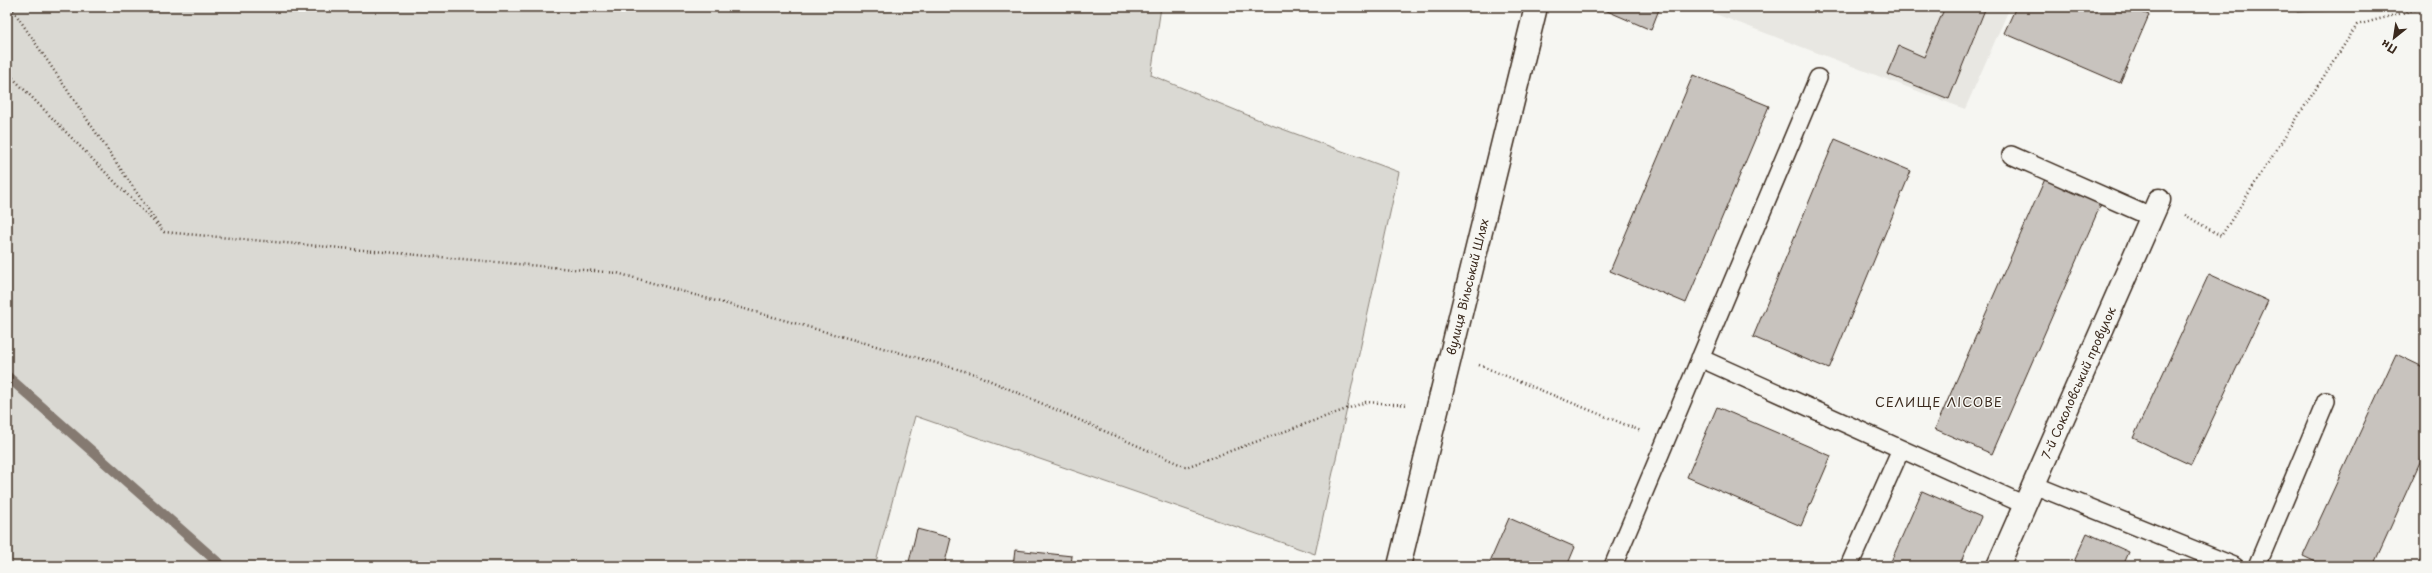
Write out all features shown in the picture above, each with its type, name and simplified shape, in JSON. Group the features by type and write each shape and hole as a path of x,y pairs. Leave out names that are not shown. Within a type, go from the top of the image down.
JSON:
{"street":[{"name":"вулиця Вільський Шлях","path":"1399,566 1536,7"},
{"name":"7-й Соколовський провулок","path":"1998,566 2155,208"}],"lane":[{"path":"1613,566 1818,78"},
{"path":"2011,155 2155,208"},
{"path":"1700,358 2025,505"},
{"path":"2256,566 2326,401"},
{"path":"1849,566 1901,449"},
{"path":"2034,485 2234,566"}],"path":[{"path":"11,7 164,232"},
{"path":"2155,208 2221,236 2358,25 2425,7"},
{"path":"7,72 164,232 617,273 975,374 1186,467 1366,402 1439,407"},
{"path":"1452,353 1665,441"}],"shaded area":[{"path":"7,7 1161,7 1151,75 1269,124 1399,172 1315,554 915,416 875,566 7,566"},
{"path":"1697,7 2010,7 1965,109"},
{"path":"2292,7 2340,7 2340,10 2297,12"},
{"path":"2425,549 2425,566 2418,566"}],"building":[{"path":"1598,7 1660,7 1651,30"},
{"path":"1945,7 1986,7 1949,99 1887,74 1899,46 1924,57"},
{"path":"2016,7 2129,7 2149,15 2120,83 2004,33"},
{"path":"1693,75 1769,106 1686,303 1610,271"},
{"path":"1835,139 1911,171 1829,369 1753,337"},
{"path":"2045,179 2101,204 1992,454 1935,429"},
{"path":"2209,274 2268,301 2191,465 2133,438"},
{"path":"2396,354 2425,368 2425,451 2373,566 2324,566 2303,556"},
{"path":"1717,407 1831,456 1801,526 1687,477"},
{"path":"1922,491 1981,517 1959,566 1889,566"},
{"path":"1509,518 1575,547 1567,566 1488,566"},
{"path":"917,529 951,538 944,566 908,566"},
{"path":"2087,533 2129,552 2123,566 2072,566"},
{"path":"1015,550 1072,556 1071,566 1013,566"}],"waterway":[{"path":"7,376 222,566"}],"district":[{"name":"СЕЛИЩЕ ЛІСОВЕ","path":"1939,402"}]}
